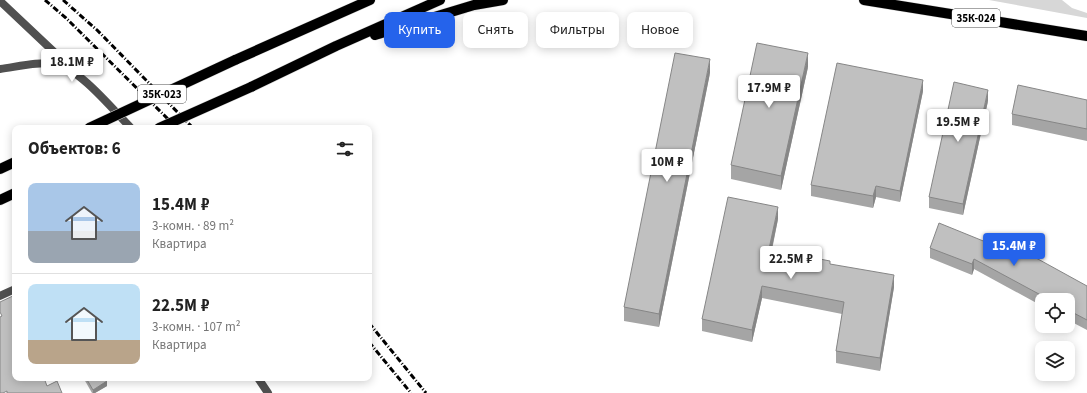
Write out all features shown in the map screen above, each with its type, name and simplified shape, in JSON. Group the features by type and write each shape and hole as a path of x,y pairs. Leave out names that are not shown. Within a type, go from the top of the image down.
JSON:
{"main road":[{"name":"35К-023","path":"95,125 235,60 370,0"},
{"name":"35К-023","path":"166,125 336,46 440,0"},
{"path":"336,46 474,5 503,0"},
{"name":"35К-024","path":"864,0 1087,36"},
{"path":"0,199 12,193"}],"street":[{"path":"0,2 80,77 128,125"},
{"path":"0,69 42,64 56,64 69,69 80,77"},
{"path":"0,296 12,290"},
{"path":"260,381 268,393"}],"shaded area":[{"path":"989,0 1062,0 1072,8 1087,13 1087,18"}],"building":[{"path":"757,43 808,53 781,176 731,165"},
{"path":"675,53 710,59 659,314 624,307"},
{"path":"837,63 923,80 900,191 876,186 873,196 811,185"},
{"path":"954,82 988,90 963,204 929,197"},
{"path":"1018,85 1087,100 1087,129 1012,114"},
{"path":"728,197 778,207 769,249 830,261 830,264 894,275 880,358 836,351 844,302 762,286 752,330 702,319"},
{"path":"939,223 1003,249 1007,242 1087,286 1087,320 1075,314 1075,293 1037,293 974,259 972,264 930,248"},
{"path":"12,296 12,381 45,381 47,386 57,381 62,393 7,393 7,391 0,393 0,317 2,316 0,312 0,302"},
{"path":"88,381 107,381 93,390"}],"railway":[{"path":"45,0 66,18 174,125"},
{"path":"63,0 97,30 190,125"},
{"path":"372,327 426,393"},
{"path":"372,346 411,393"}]}
